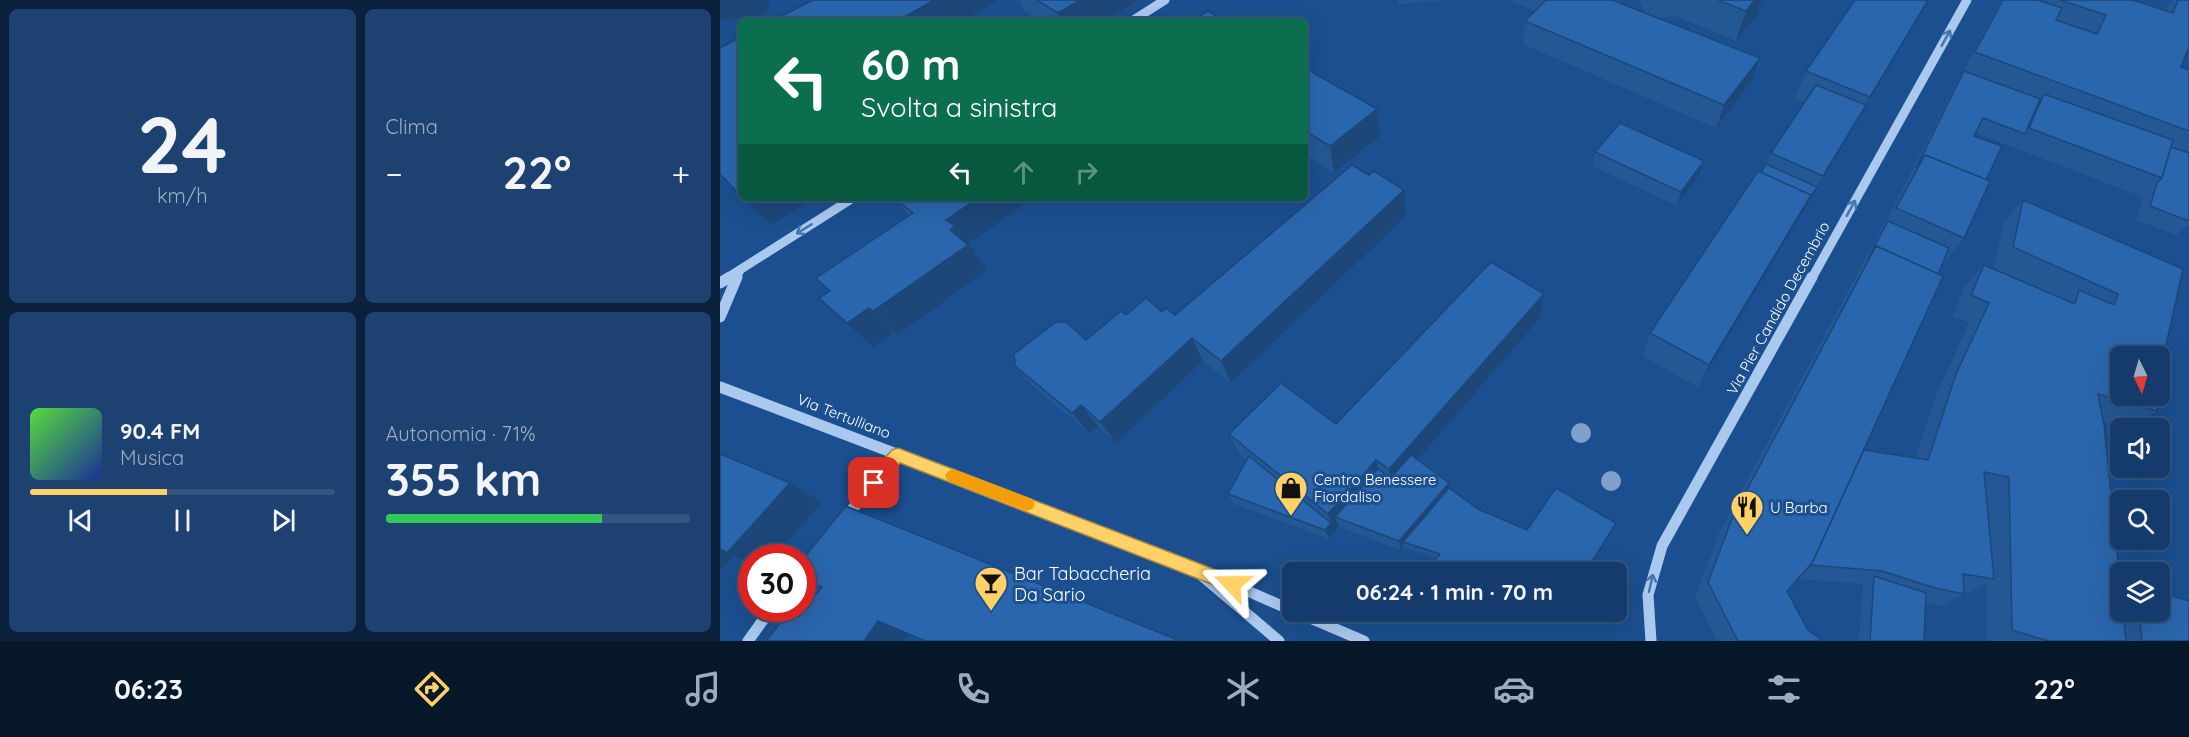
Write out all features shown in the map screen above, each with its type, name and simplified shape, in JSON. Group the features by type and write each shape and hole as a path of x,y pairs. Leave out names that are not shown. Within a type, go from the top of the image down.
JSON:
{"street":[{"path":"1137,18 1165,0"},
{"name":"Via Pier Candido Decembrio","path":"1651,641 1648,595 1662,546 1967,0"},
{"path":"720,283 848,201"},
{"path":"720,317 740,270"},
{"name":"Via Tertulliano","path":"720,387 1191,566 1282,606"},
{"path":"833,531 898,454"},
{"name":"Via Tertulliano","path":"1191,566 1279,641"},
{"path":"748,641 762,622"},
{"name":"Via Tertulliano","path":"1320,622 1364,641"}],"building":[{"path":"813,0 934,0 902,18 778,18"},
{"path":"1037,0 1080,0 1058,13"},
{"path":"1546,0 1612,0 1760,58 1724,105 1525,21"},
{"path":"1718,0 1755,0 1746,11"},
{"path":"1855,0 1928,0 1870,97 1806,71"},
{"path":"2003,0 2038,0 2062,8 2056,20 2097,34 2106,15 2060,0 2133,0 2173,13 2178,0 2189,0 2189,46 2181,67 2189,70 2189,131 1975,52"},
{"path":"1208,11 1220,18 1197,18"},
{"path":"738,39 738,193 720,174 720,48"},
{"path":"1308,70 1377,109 1330,146 1308,133"},
{"path":"1964,71 2040,99 2025,134 1983,118 1974,136 2002,146 1986,180 1925,155 1916,168"},
{"path":"1816,85 1866,105 1823,176 1771,153"},
{"path":"2044,94 2173,140 2162,178 2029,128"},
{"path":"1620,123 1704,161 1681,192 1595,152"},
{"path":"2171,147 2189,153 2189,221 2150,206 2157,183 2162,178"},
{"path":"1925,155 1990,181 1964,238 1896,208"},
{"path":"1766,164 1817,187 1801,213 1811,195 1761,173"},
{"path":"1352,165 1369,175 1374,171 1404,190 1221,361 1192,338 1100,422 1081,405 1072,413 1015,366 1014,354 1056,322 1066,322 1086,340 1121,311 1126,315 1146,298 1162,312 1166,308 1175,315"},
{"path":"1758,171 1811,195 1709,365 1650,333"},
{"path":"2023,200 2183,269 2166,346 2110,346 2110,397 2098,394 2104,424 2111,490 2110,550 2117,550 2118,562 2110,562 2110,622 2124,622 2126,641 2048,641 2012,630 2009,477 1984,472 1994,579 1963,574 1964,594 1935,588 1882,571 1810,565 1864,450 1928,460 1956,374 1989,303 1971,295 1984,265 2075,304 2079,290 2114,305 2118,294 2013,247"},
{"path":"898,201 974,201 946,220 955,226 950,230 968,245 873,311 869,308 847,323 819,298 830,291 816,278 913,213"},
{"path":"1888,221 1949,248 1938,274 1876,246 1868,258"},
{"path":"1876,246 1943,276 1812,563 1787,591 1808,630 1823,641 1738,641 1708,582 1733,516"},
{"path":"1491,262 1544,294 1389,469 1376,460 1328,514 1229,434 1281,383 1336,424"},
{"path":"2140,406 2157,406 2157,411"},
{"path":"720,454 790,483 727,553 720,549"},
{"path":"1411,455 1449,483 1399,541 1335,517 1378,469 1391,478"},
{"path":"1249,456 1331,523 1325,530 1228,494"},
{"path":"1449,488 1478,509 1527,530 1556,488 1616,523 1592,562 1434,562 1440,554 1403,542"},
{"path":"846,506 1180,641 925,641 878,621 864,641 766,641 781,622 816,622 816,594 822,587 816,585 815,544"},
{"path":"1874,576 1926,593 1924,641 1870,641"},
{"path":"2170,595 2189,601 2189,641 2142,641 2140,622 2170,622"}],"slow traffic":[{"path":"953,476 1027,504"}],"place":[{"name":"Centro Benessere Fiordaliso","path":"1291,517"},
{"name":"U Barba","path":"1747,536"},
{"name":"Bar Tabaccheria Da Sario","path":"991,612"}],"route":[{"path":"874,483 898,454 1191,566 1232,584"}]}
